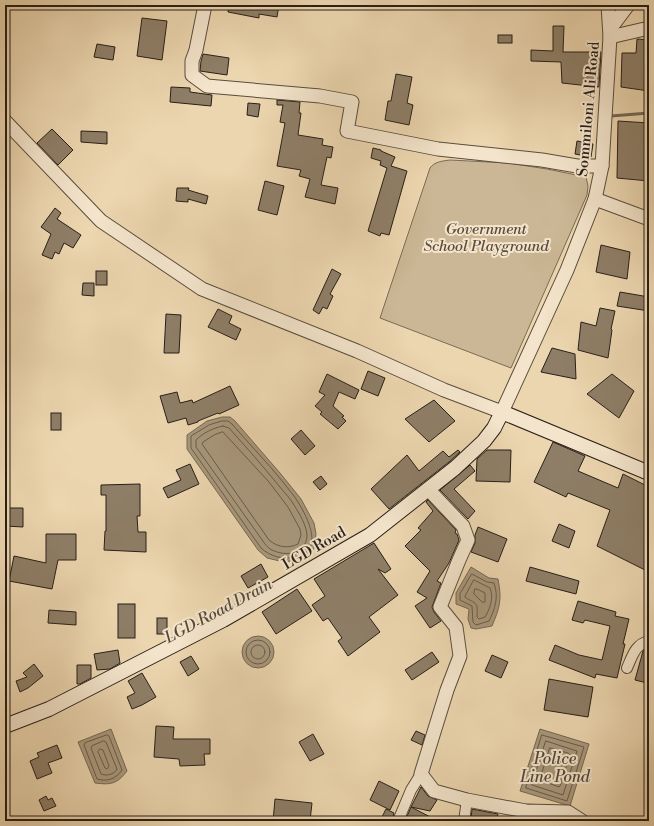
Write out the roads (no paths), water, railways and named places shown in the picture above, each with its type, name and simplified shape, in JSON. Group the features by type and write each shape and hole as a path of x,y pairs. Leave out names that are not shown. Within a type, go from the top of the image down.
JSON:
{"main road":[{"path":"502,412 649,473"},
{"name":"LGD Road","path":"5,726 49,709 229,616 370,536 455,468 484,441 494,428 502,412"}],"street":[{"path":"205,5 196,50 192,61 192,76 207,86 320,96 352,102 347,131 438,149 542,160 577,166 602,166"},
{"name":"Sommiloni Ali Road","path":"502,412 567,270 595,199 602,166 610,33 608,5"},
{"path":"610,33 628,5"},
{"path":"610,33 649,28"},
{"path":"5,121 101,221 202,289 356,351 444,390 502,412"},
{"path":"595,199 649,220"},
{"path":"398,821 411,790 421,774 447,690 460,656 456,627 440,606 468,540 463,526 428,489"},
{"path":"627,668 636,648 642,643 649,641"},
{"path":"421,774 434,792 526,811 568,812 582,821"},
{"path":"464,821 467,800"}],"water":[{"path":"222,417 230,417 235,421 301,499 314,523 316,534 314,548 309,556 299,560 284,562 267,558 258,550 187,449 187,435 207,421"},
{"path":"471,567 489,578 498,579 500,603 492,626 476,629 471,628 468,619 469,609 456,604 456,593"},
{"path":"258,636 269,641 274,652 269,663 258,668 247,663 242,652 247,641"},
{"path":"111,729 127,771 120,779 113,783 95,783 78,742"},
{"name":"Police Line Pond","path":"540,729 589,744 570,806 520,791"}],"waterway":[{"path":"611,116 649,113"}],"park label":[{"name":"Government School Playground","path":"486,238"}],"water label":[{"name":"LGD Road Drain","path":"218,610"}]}
